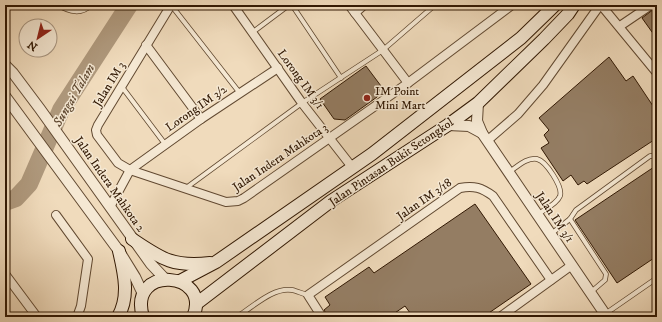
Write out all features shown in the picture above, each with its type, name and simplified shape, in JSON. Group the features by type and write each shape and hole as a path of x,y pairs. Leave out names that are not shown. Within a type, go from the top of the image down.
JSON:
{"main road":[{"name":"Jalan Pintasan Bukit Setongkol","path":"180,281 216,262 372,154 521,38 555,5"},
{"name":"Jalan Pintasan Bukit Setongkol","path":"196,304 331,201 448,125 478,103 544,39 568,14 574,5"},
{"path":"132,239 162,259 180,264 216,262"},
{"path":"118,317 123,309 126,290 119,251"},
{"path":"139,314 143,294 148,287 156,281 166,279 180,281 190,290 196,304 194,317"}],"street":[{"name":"Jalan IM 3","path":"130,170 118,163 97,135 96,130 171,5"},
{"name":"Lorong IM 3/1","path":"233,5 302,103 331,138 352,167"},
{"path":"349,5 408,83"},
{"path":"355,13 364,5"},
{"name":"Jalan Indera Mahkota 3","path":"130,170 226,202 238,201 331,138 408,83 512,5"},
{"path":"448,125 469,126 485,136 518,114 543,85 600,5 620,26 657,73"},
{"path":"620,26 651,5"},
{"path":"146,45 201,119"},
{"name":"Jalan Indera Mahkota 2","path":"5,65 13,73 74,155 132,239 151,264 166,279"},
{"name":"Lorong IM 3/2","path":"130,170 239,92 278,68"},
{"path":"5,96 119,251 135,277 143,294"},
{"name":"Jalan IM 3/1","path":"478,103 477,121 485,136 606,316"},
{"path":"110,207 130,170"},
{"name":"Jalan IM 3/18","path":"308,295 460,188 472,186 483,188 493,196 551,280"},
{"path":"56,215 88,259 81,306 77,317"},
{"path":"500,317 572,265"},
{"path":"5,274 36,317"},
{"path":"308,295 322,317"}],"lane":[{"path":"58,5 75,12 86,10 91,5"},
{"path":"171,5 239,92"},
{"path":"252,32 290,5 342,78"},
{"path":"184,189 302,103 383,50 435,5"},
{"path":"122,87 165,144"},
{"path":"551,234 570,219 580,207 650,156 657,156"},
{"path":"509,172 528,160 536,159 541,160 554,175 560,188 560,196 558,200 538,214"},
{"path":"570,219 606,274 605,280 590,293"},
{"path":"606,316 657,278"},
{"path":"241,314 270,295 282,291 292,290 308,295"},
{"path":"651,317 657,313"}],"building":[{"path":"656,5 657,39 642,18 654,9"},
{"path":"609,57 626,81 633,76 657,112 657,138 587,184 584,181 578,185 571,175 563,181 541,148 549,143 544,135 549,130 539,118"},
{"path":"366,66 381,86 377,97 345,120 334,119 320,99"},
{"path":"654,167 657,172 657,256 617,283 575,220"},
{"path":"475,204 531,284 483,317 413,317 405,306 389,317 328,317 324,310 330,305 325,297 369,267 374,273"}],"waterway":[{"name":"Sungai Talam","path":"5,202 16,198 29,184 61,110 129,5"}],"place":[{"name":"IM Point Mini Mart","path":"367,98"}]}
